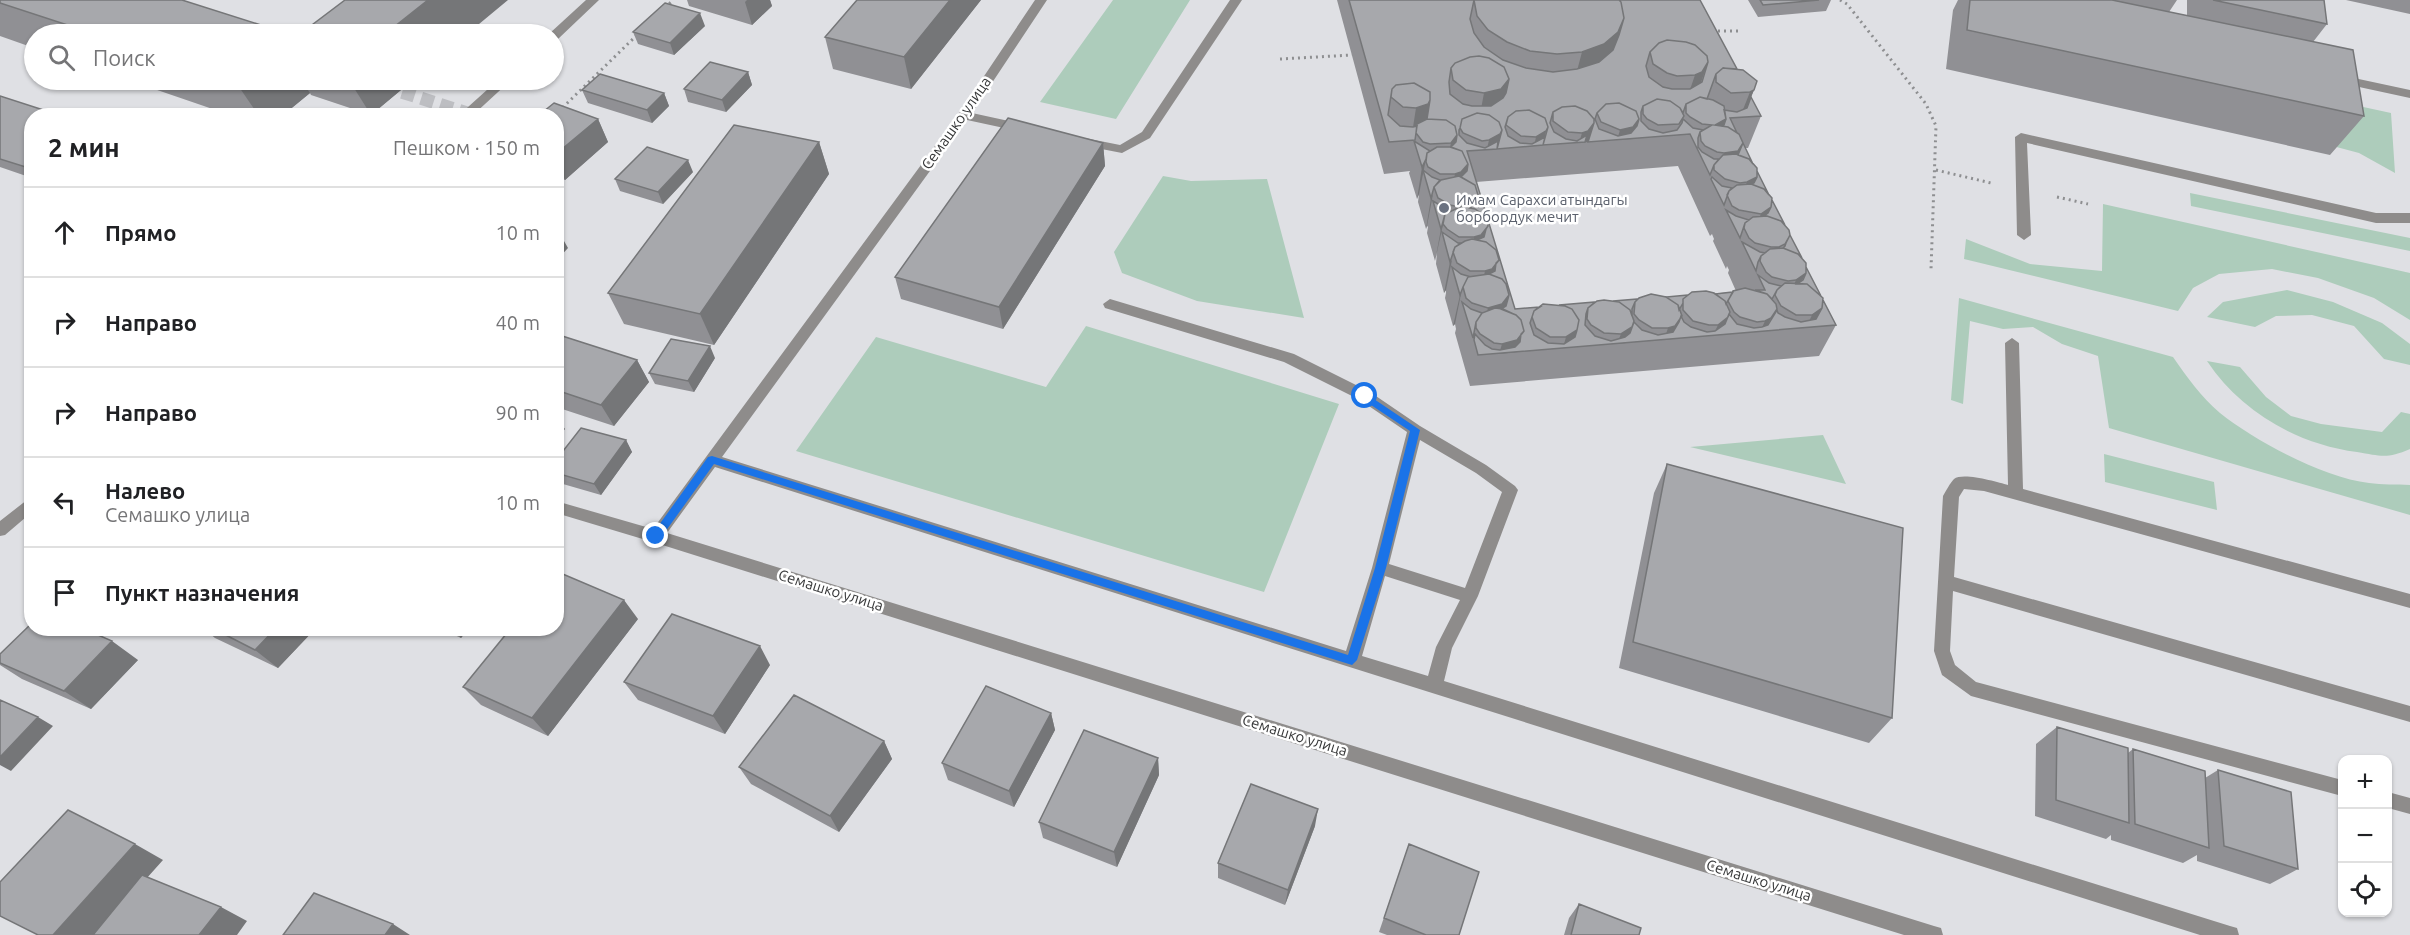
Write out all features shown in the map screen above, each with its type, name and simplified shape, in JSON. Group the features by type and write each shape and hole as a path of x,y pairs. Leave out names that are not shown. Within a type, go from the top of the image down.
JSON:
{"street":[{"path":"564,27 593,0"},
{"name":"Семашко улица","path":"656,536 964,115 1041,0"},
{"path":"1068,138 1122,149 1146,135 1236,0"},
{"path":"2327,76 2409,96"},
{"path":"473,108 494,90"},
{"path":"964,115 1033,130"},
{"path":"2024,235 2021,137 2376,218 2410,219"},
{"path":"1110,304 1289,358 1365,396 1415,430 1481,469 1509,490 1470,596 1444,647 1434,686"},
{"path":"2012,343 2016,494"},
{"path":"1352,660 1380,568 1415,430"},
{"path":"712,460 2230,935"},
{"path":"2338,787 1971,688 1948,670 1942,651 1951,496 1960,483 1984,485 2410,601"},
{"path":"0,530 24,509"},
{"name":"Семашко улица","path":"564,509 656,536 1934,935"},
{"path":"1380,568 1470,596"},
{"path":"1946,582 2410,714"},
{"path":"2392,801 2410,806"}],"path":[{"path":"664,8 673,0"},
{"path":"1840,0 1847,4 1926,104 1936,126 1931,269"},
{"path":"1708,31 1738,31"},
{"path":"562,108 639,33"},
{"path":"1280,59 1352,55"}],"green space":[{"path":"1113,0 1190,0 1116,119 1040,102"},
{"path":"2331,100 2391,113 2395,173 2359,153 2329,145"},
{"path":"1163,176 1191,181 1267,179 1304,318 1197,301 1122,273 1114,252"},
{"path":"2190,193 2410,238 2410,251 2191,206"},
{"path":"2103,204 2410,273 2410,320 2374,298 2318,278 2272,269 2219,274 2193,288 2178,311 1964,259 1966,239 2030,264 2102,271"},
{"path":"2287,290 2333,302 2382,323 2410,344 2410,365 2384,359 2354,326 2312,315 2276,316 2255,327 2207,317 2223,302"},
{"path":"1959,298 2173,357 2220,413 2252,435 2291,457 2351,480 2374,484 2410,485 2410,515 2109,428 2098,356 2062,344 2033,327 2003,329 1970,321 1963,404 1951,400"},
{"path":"1086,326 1339,404 1264,592 796,451 876,337 1046,387"},
{"path":"2207,361 2240,367 2266,397 2291,416 2321,424 2382,432 2401,412 2410,414 2410,449 2395,454 2378,455 2335,448 2292,433 2272,423 2236,396"},
{"path":"1823,435 1846,484 1690,447"},
{"path":"2104,454 2214,482 2217,510 2105,482"}],"building":[{"path":"0,0 182,0 258,24 64,24 0,3"},
{"path":"345,0 428,0 398,24 313,24"},
{"path":"857,0 950,0 904,57 825,37"},
{"path":"1349,0 1474,0 1470,19 1474,33 1484,47 1503,60 1526,68 1553,72 1577,69 1599,62 1613,50 1624,18 1619,0 1700,0 1737,69 1723,68 1716,74 1707,99 1700,97 1686,104 1683,113 1670,101 1657,99 1643,106 1641,121 1649,129 1663,133 1677,130 1683,119 1693,128 1703,130 1698,138 1698,147 1714,159 1719,159 1710,175 1690,134 1588,142 1594,119 1587,111 1575,106 1562,107 1553,112 1550,123 1554,132 1566,139 1577,141 1587,135 1585,142 1497,149 1467,151 1515,309 1540,307 1534,311 1530,323 1534,335 1548,343 1564,344 1575,337 1579,320 1572,309 1559,305 1595,302 1588,308 1585,325 1595,336 1611,341 1630,333 1634,322 1642,330 1658,335 1673,332 1681,316 1684,322 1691,327 1707,332 1715,331 1725,324 1729,314 1737,324 1754,328 1768,325 1777,310 1785,317 1801,322 1816,319 1822,308 1823,300 1836,325 1478,355 1474,340 1475,334 1485,345 1500,350 1515,347 1520,342 1524,331 1521,320 1516,315 1501,309 1506,306 1509,295 1502,279 1489,274 1495,271 1499,260 1496,250 1486,242 1477,240 1484,237 1488,226 1485,216 1470,208 1474,205 1478,195 1475,185 1461,177 1467,171 1468,164 1462,151 1451,147 1456,142 1455,126 1446,120 1427,119 1430,92 1414,83 1396,85 1392,89 1388,115 1400,126 1417,126 1415,140 1389,142","holes":["1667,40 1695,45 1707,56 1708,62 1702,82 1690,89 1672,89 1663,87 1649,77 1646,66 1650,52 1659,43","1470,57 1489,58 1504,67 1509,79 1506,93 1503,98 1491,106 1463,104 1450,94 1451,68 1455,63","1619,103 1636,111 1639,119 1631,133 1618,136 1599,129 1595,119 1597,113 1606,104","1529,110 1545,118 1548,127 1543,145 1545,137 1532,144 1520,143 1508,136 1505,127 1508,117 1516,111","1477,113 1489,115 1499,122 1502,130 1497,149 1498,141 1485,148 1467,143 1459,135 1462,119"]},
{"path":"1474,0 1619,0 1624,18 1618,32 1604,44 1582,52 1557,54 1530,51 1507,42 1488,30 1477,16"},
{"path":"1760,0 1819,0 1763,5"},
{"path":"1970,0 2112,0 2353,50 2364,116 1967,30"},
{"path":"2213,0 2324,0 2327,24"},
{"path":"665,3 700,13 670,43 633,32"},
{"path":"1667,40 1695,45 1707,56 1708,62 1702,72 1695,75 1677,76 1653,64 1650,52 1659,43"},
{"path":"1479,56 1489,58 1504,67 1509,79 1501,89 1484,93 1466,90 1453,80 1451,68 1455,63"},
{"path":"710,62 748,72 722,100 684,89"},
{"path":"1723,68 1743,70 1757,81 1754,90 1731,93 1716,82 1716,74"},
{"path":"600,74 664,93 647,110 582,90"},
{"path":"1414,83 1430,92 1428,104 1416,108 1403,107 1391,97 1392,89 1396,85"},
{"path":"0,96 37,108 24,108 24,166 0,159"},
{"path":"1700,97 1724,106 1726,119 1715,125 1728,127 1739,134 1743,143 1738,151 1717,152 1705,146 1701,141 1700,132 1712,125 1702,124 1686,113 1686,104"},
{"path":"1751,97 1761,116 1730,118 1737,133 1728,127 1721,126 1724,125 1726,119 1724,110 1737,112 1747,108"},
{"path":"1657,99 1670,101 1680,108 1684,116 1679,124 1658,125 1647,119 1643,114 1643,106"},
{"path":"554,103 598,119 564,147 564,108 548,108"},
{"path":"1619,103 1636,111 1639,119 1633,127 1620,130 1601,122 1597,113 1606,104"},
{"path":"1575,106 1587,111 1594,119 1588,131 1568,132 1553,121 1553,112 1562,107"},
{"path":"1529,110 1545,118 1548,127 1536,137 1521,136 1506,125 1508,117 1516,111"},
{"path":"1477,113 1489,115 1499,122 1502,130 1500,134 1482,141 1463,133 1460,128 1462,119"},
{"path":"1008,118 1103,143 999,307 895,277"},
{"path":"1427,119 1446,120 1455,126 1457,135 1451,143 1423,142 1416,133 1417,124"},
{"path":"734,125 819,142 700,314 608,293"},
{"path":"1414,141 1430,151 1422,167"},
{"path":"1743,143 1753,164 1749,159 1738,155"},
{"path":"647,147 688,160 658,192 615,179"},
{"path":"1437,147 1450,147 1462,151 1468,164 1461,172 1440,174 1428,167 1426,162 1427,153"},
{"path":"1736,154 1749,159 1757,168 1757,177 1740,183 1725,179 1714,170 1714,165 1723,155"},
{"path":"1423,170 1440,180 1434,187 1431,198"},
{"path":"1757,171 1769,195 1764,189 1751,184 1757,177"},
{"path":"1459,176 1475,185 1478,195 1476,199 1463,206 1475,209 1485,216 1488,226 1481,235 1459,237 1443,224 1445,214 1460,207 1450,205 1438,198 1434,187 1441,180"},
{"path":"1712,177 1722,186 1732,188 1724,205 1711,179"},
{"path":"1751,184 1764,189 1772,198 1771,207 1761,214 1739,210 1732,206 1727,195 1737,185"},
{"path":"1772,200 1785,225 1781,221 1764,216 1771,207"},
{"path":"1433,201 1450,211 1445,214 1441,229"},
{"path":"1726,210 1749,220 1745,223 1740,238"},
{"path":"1767,216 1781,221 1789,230 1790,235 1785,244 1771,247 1755,243 1749,238 1744,228 1745,223 1753,217"},
{"path":"1442,232 1461,243 1455,247 1450,262"},
{"path":"1790,235 1802,258 1783,248"},
{"path":"1472,239 1486,242 1496,250 1499,260 1492,269 1470,271 1457,263 1453,252 1455,247"},
{"path":"1742,242 1765,253 1758,262 1756,271"},
{"path":"1783,248 1798,254 1806,263 1806,273 1796,280 1788,281 1772,277 1760,261 1761,256 1770,249"},
{"path":"1452,267 1461,274 1471,277 1468,277 1460,295"},
{"path":"1806,267 1821,296 1807,284 1797,284 1803,280"},
{"path":"1489,274 1502,279 1509,295 1502,304 1488,308 1472,303 1466,298 1463,287 1468,277"},
{"path":"1758,275 1769,283 1781,286 1772,299 1767,294 1755,290 1765,290"},
{"path":"1785,283 1807,284 1823,298 1822,308 1812,315 1796,315 1781,306 1775,295"},
{"path":"1745,288 1767,294 1776,304 1777,309 1771,318 1757,322 1740,317 1734,312 1728,301 1733,291"},
{"path":"1692,292 1714,293 1725,301 1730,312 1728,317 1718,325 1693,321 1683,310 1683,299"},
{"path":"1733,292 1726,304 1715,294"},
{"path":"1651,294 1666,297 1678,305 1682,316 1675,326 1652,328 1634,314 1635,302"},
{"path":"1688,295 1683,299 1679,310 1678,305 1666,297"},
{"path":"1638,299 1632,309 1632,316 1630,310 1619,302 1613,301"},
{"path":"1597,301 1619,302 1630,310 1634,321 1632,327 1621,334 1604,333 1591,325 1587,319 1588,308"},
{"path":"1462,302 1482,313 1476,322 1473,338"},
{"path":"1543,304 1572,309 1579,320 1577,330 1566,337 1550,337 1536,328 1532,317 1534,311"},
{"path":"1495,308 1516,315 1521,320 1524,331 1517,340 1502,344 1494,343 1480,334 1476,328 1476,322 1482,313"},
{"path":"564,337 637,360 601,405 564,393"},
{"path":"671,339 710,346 688,381 649,373"},
{"path":"581,428 626,440 594,484 564,475 564,450"},
{"path":"1667,464 1903,528 1892,718 1633,642"},
{"path":"564,575 624,600 532,718 463,687 504,636 564,636"},
{"path":"672,614 760,646 713,716 624,682"},
{"path":"24,631 24,636 100,636 112,641 64,691 0,663 0,654"},
{"path":"228,636 268,636 255,650"},
{"path":"986,686 1051,713 1009,791 942,763"},
{"path":"794,695 884,741 830,816 739,767"},
{"path":"0,700 38,717 0,757"},
{"path":"2057,727 2128,748 2129,823 2056,800"},
{"path":"1084,730 1158,758 1114,852 1039,822"},
{"path":"2133,749 2205,771 2209,848 2135,824"},
{"path":"2218,770 2291,792 2298,869 2224,846"},
{"path":"1251,784 1318,809 1288,890 1218,863"},
{"path":"68,810 135,844 53,935 38,935 0,916 0,882"},
{"path":"1409,844 1479,872 1459,935 1426,935 1384,918"},
{"path":"142,875 221,907 199,935 93,935"},
{"path":"314,893 393,924 385,935 283,935"},
{"path":"1579,904 1641,928 1639,935 1571,935"}],"tunnel":[{"path":"395,90 451,108"}],"place":[{"name":"Имам Сарахси атындагы борбордук мечит","path":"1444,208"}],"route":[{"path":"656,536 712,460 1352,660 1365,623 1415,430 1365,396"}]}
